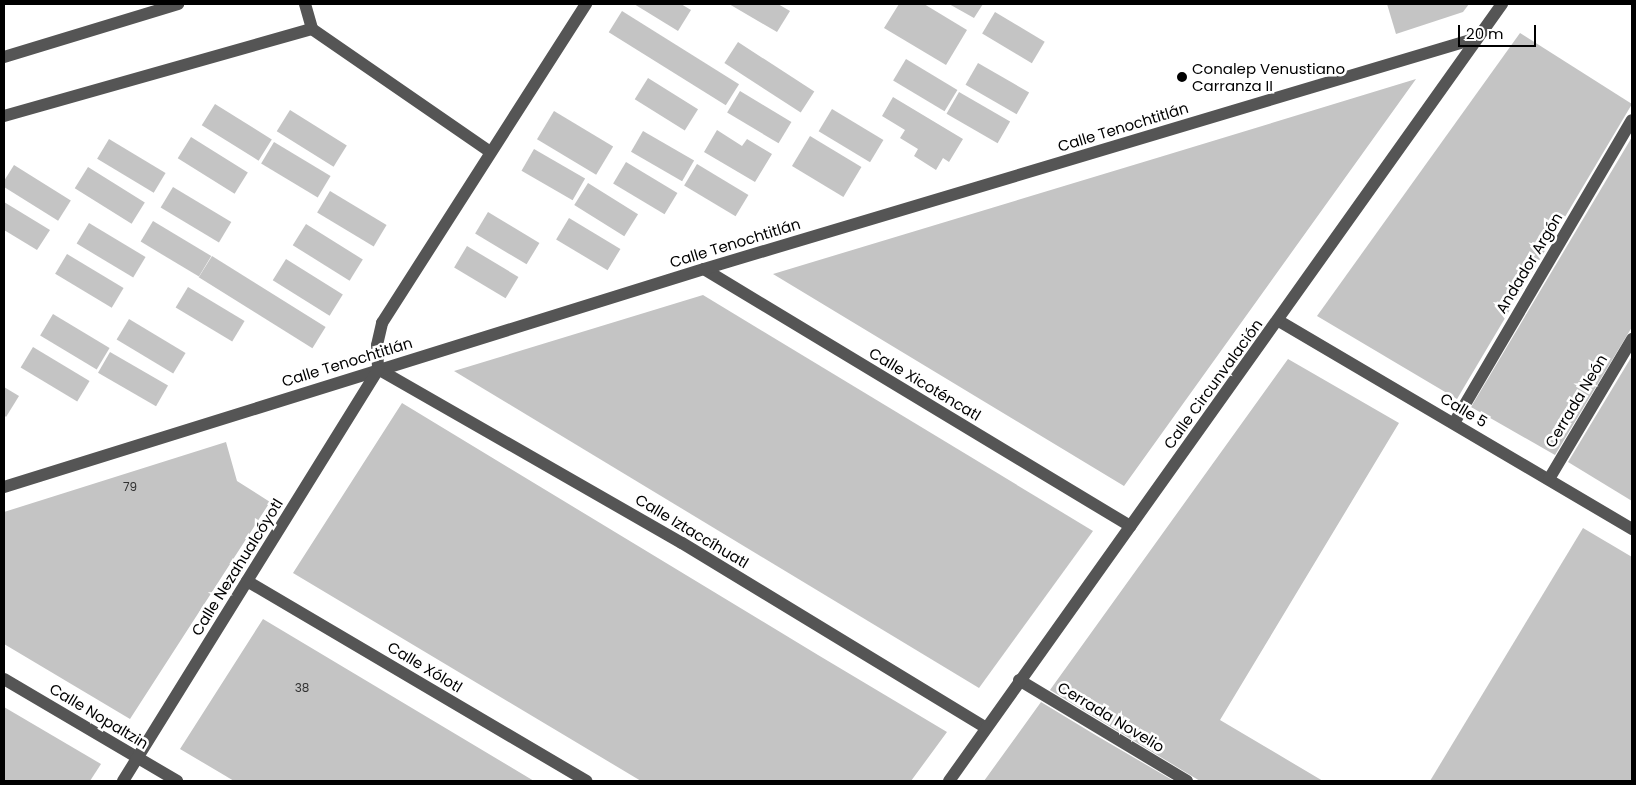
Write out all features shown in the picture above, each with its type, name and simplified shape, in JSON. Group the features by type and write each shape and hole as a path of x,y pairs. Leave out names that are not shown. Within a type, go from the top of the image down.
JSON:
{"street":[{"path":"4,57 178,4"},
{"path":"305,4 312,29 490,152"},
{"path":"378,369 377,345 382,324 586,4"},
{"name":"Calle Circunvalación","path":"949,781 985,727 1279,320 1502,4"},
{"path":"4,116 312,29"},
{"name":"Calle Tenochtitlán","path":"4,488 378,369 704,269 1477,38"},
{"name":"Andador Argón","path":"1454,423 1632,120"},
{"name":"Calle Xicoténcatl","path":"704,269 1130,526"},
{"name":"Calle 5","path":"1279,320 1632,529"},
{"name":"Cerrada Neón","path":"1549,480 1632,340"},
{"name":"Calle Nezahualcóyotl","path":"123,781 378,369"},
{"name":"Calle Iztaccíhuatl","path":"378,369 682,543 985,727"},
{"name":"Calle Xólotl","path":"248,581 586,781"},
{"name":"Calle Nopaltzin","path":"4,679 177,781"},
{"name":"Cerrada Novelio","path":"1019,680 1187,781"}],"building":[{"path":"634,4 681,4 691,10 678,31"},
{"path":"729,4 778,4 790,11 777,32"},
{"path":"899,4 924,4 967,30 946,65 884,28"},
{"path":"949,4 983,4 974,18"},
{"path":"1387,4 1469,4 1463,12 1396,34"},
{"path":"622,11 739,84 726,105 609,32"},
{"path":"995,12 1045,42 1032,63 982,33"},
{"path":"1520,33 1632,104 1457,399 1317,316"},
{"path":"738,42 814,92 801,113 724,63"},
{"path":"906,59 957,90 945,111 893,80"},
{"path":"978,63 1029,92 1017,114 966,85"},
{"path":"648,78 698,109 685,130 635,99"},
{"path":"1416,79 1124,486 773,274 1160,157"},
{"path":"740,91 791,122 779,143 727,112"},
{"path":"959,92 1010,122 998,143 946,114"},
{"path":"893,97 963,139 949,162 943,158 936,170 914,156 918,149 900,138 905,130 882,116"},
{"path":"215,104 272,140 259,161 202,125"},
{"path":"832,109 883,140 870,162 819,131"},
{"path":"290,110 347,146 334,167 277,131"},
{"path":"554,111 613,147 596,175 537,139"},
{"path":"717,130 742,146 747,139 772,154 755,182 704,152"},
{"path":"643,131 694,160 682,181 631,152"},
{"path":"810,136 861,167 843,197 792,166"},
{"path":"191,137 248,173 235,194 178,158"},
{"path":"1632,137 1632,327 1555,455 1471,407"},
{"path":"109,139 166,173 154,193 97,159"},
{"path":"274,142 331,176 318,197 261,163"},
{"path":"534,149 585,178 573,200 522,171"},
{"path":"626,162 677,193 665,214 613,183"},
{"path":"697,164 748,195 736,216 684,185"},
{"path":"14,165 71,201 58,221 4,187 4,181"},
{"path":"88,167 145,203 132,224 75,188"},
{"path":"588,183 638,214 624,236 574,205"},
{"path":"173,187 231,222 219,243 161,208"},
{"path":"330,191 387,225 374,246 317,212"},
{"path":"4,202 50,230 37,250 4,230"},
{"path":"488,212 539,243 527,264 475,233"},
{"path":"569,218 620,249 608,270 556,239"},
{"path":"153,221 211,256 199,277 141,242"},
{"path":"89,223 146,257 133,278 77,244"},
{"path":"306,224 363,260 350,281 293,245"},
{"path":"467,246 518,277 506,298 454,267"},
{"path":"67,254 124,288 112,308 55,274"},
{"path":"212,256 326,327 312,348 199,277"},
{"path":"286,259 343,295 330,316 273,280"},
{"path":"188,287 245,321 232,342 176,308"},
{"path":"703,295 1093,531 979,688 454,371"},
{"path":"53,314 110,348 97,369 40,335"},
{"path":"129,319 186,353 173,374 117,340"},
{"path":"33,347 90,381 77,402 21,368"},
{"path":"110,352 168,386 156,406 98,373"},
{"path":"1632,356 1632,501 1568,462"},
{"path":"1288,359 1399,423 1220,720 1323,781 1200,781 1050,690"},
{"path":"4,387 19,396 6,417 4,415"},
{"path":"402,403 947,732 911,781 641,781 293,573"},
{"path":"226,442 237,481 270,502 130,719 4,644 4,512"},
{"path":"1583,528 1632,557 1632,781 1430,781"},
{"path":"263,619 534,781 234,781 180,749"},
{"path":"1041,702 1097,736 1174,781 984,781"},
{"path":"4,707 101,764 90,781 4,781"}],"place":[{"name":"Conalep Venustiano Carranza II","path":"1182,77"}]}
